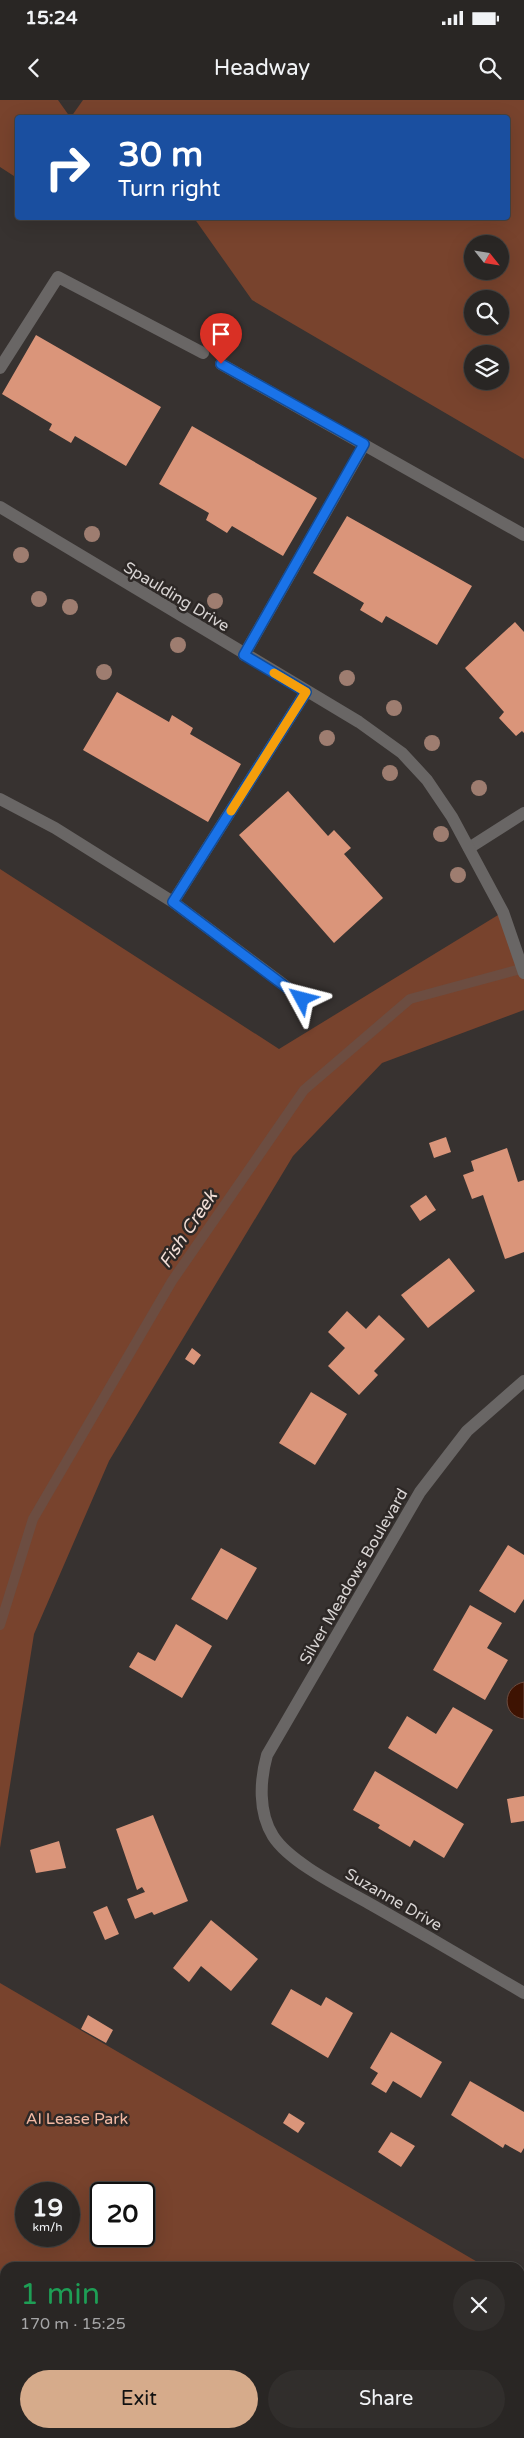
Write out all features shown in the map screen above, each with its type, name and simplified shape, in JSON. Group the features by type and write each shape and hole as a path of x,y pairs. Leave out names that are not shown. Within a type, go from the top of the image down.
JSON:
{"street":[{"path":"0,368 58,277 203,353"},
{"path":"221,364 524,535"},
{"path":"244,655 364,444"},
{"name":"Spaulding Drive","path":"0,507 244,655 359,722 402,753 427,780 452,817 504,912 524,973"},
{"path":"173,902 306,692"},
{"path":"0,799 55,828 173,902 302,999"},
{"path":"469,848 524,813"},
{"name":"Silver Meadows Boulevard","path":"265,1815 261,1793 262,1774 267,1755 415,1500 442,1461 467,1431 524,1380"},
{"name":"Suzanne Drive","path":"265,1815 272,1835 283,1848 302,1862 524,1993"}],"green space":[{"path":"0,100 58,100 69,115 15,115 15,177 0,167"},
{"path":"83,100 524,100 524,459 252,300 195,220 510,220 510,115 72,115"},
{"path":"0,869 279,1049 503,912 524,973 524,1010 382,1063 293,1156 109,1461 34,1634 0,1848"},
{"name":"Al Lease Park","path":"0,1983 477,2262 0,2262"}],"shaded area":[{"path":"524,1682 524,1719 516,1717 511,1713 507,1701 511,1689"}],"building":[{"path":"36,335 161,407 126,466 75,436 71,443 49,430 52,424 2,394"},
{"path":"192,426 317,498 283,556 232,526 227,533 206,520 209,513 159,484"},
{"path":"347,516 472,586 437,645 386,616 382,623 360,610 364,603 313,573"},
{"path":"515,622 524,632 524,733 522,731 516,736 499,718 504,712 465,668"},
{"path":"117,692 169,722 172,715 193,728 190,734 241,764 208,822 83,750"},
{"path":"288,791 328,836 334,830 351,848 344,854 383,898 334,943 239,835"},
{"path":"446,1137 451,1152 434,1158 429,1143"},
{"path":"507,1148 518,1182 524,1180 524,1252 505,1259 483,1195 472,1199 463,1175 474,1171 471,1161"},
{"path":"426,1195 436,1210 420,1221 410,1206"},
{"path":"449,1258 475,1291 428,1328 401,1295"},
{"path":"347,1311 366,1329 379,1315 405,1339 374,1371 378,1375 359,1395 328,1366 345,1348 328,1332"},
{"path":"192,1348 201,1355 194,1365 185,1359"},
{"path":"311,1392 347,1414 315,1465 279,1443"},
{"path":"508,1545 524,1555 524,1599 515,1613 479,1591"},
{"path":"221,1548 257,1568 227,1620 191,1599"},
{"path":"470,1605 502,1623 487,1648 508,1660 485,1700 433,1670"},
{"path":"176,1624 212,1646 182,1698 129,1667 138,1652 155,1661"},
{"path":"453,1707 493,1730 457,1789 388,1748 407,1716 436,1734"},
{"path":"375,1771 464,1824 444,1858 414,1840 410,1847 378,1828 380,1825 353,1810"},
{"path":"524,1796 524,1821 511,1823 507,1799"},
{"path":"153,1815 188,1901 154,1915 152,1912 135,1919 127,1899 145,1892 142,1887 137,1890 116,1829"},
{"path":"59,1841 66,1868 36,1873 30,1850"},
{"path":"107,1906 119,1934 105,1940 93,1912"},
{"path":"211,1920 258,1959 231,1991 201,1966 189,1982 173,1968"},
{"path":"291,1989 321,2006 326,1997 353,2013 328,2058 271,2024"},
{"path":"88,2015 113,2030 106,2043 81,2029"},
{"path":"391,2032 442,2062 421,2098 393,2081 386,2093 371,2084 378,2073 370,2068"},
{"path":"470,2081 524,2112 524,2148 521,2153 505,2144 503,2148 451,2115"},
{"path":"289,2113 305,2123 298,2133 283,2123"},
{"path":"391,2132 415,2146 401,2167 378,2152"}],"waterway":[{"name":"Fish Creek","path":"0,1625 33,1519 172,1281 304,1090 410,999 524,968"}],"slow traffic":[{"path":"231,811 306,692 274,673"}],"route":[{"path":"221,364 364,444 244,655 306,692 173,902 302,999"}]}
